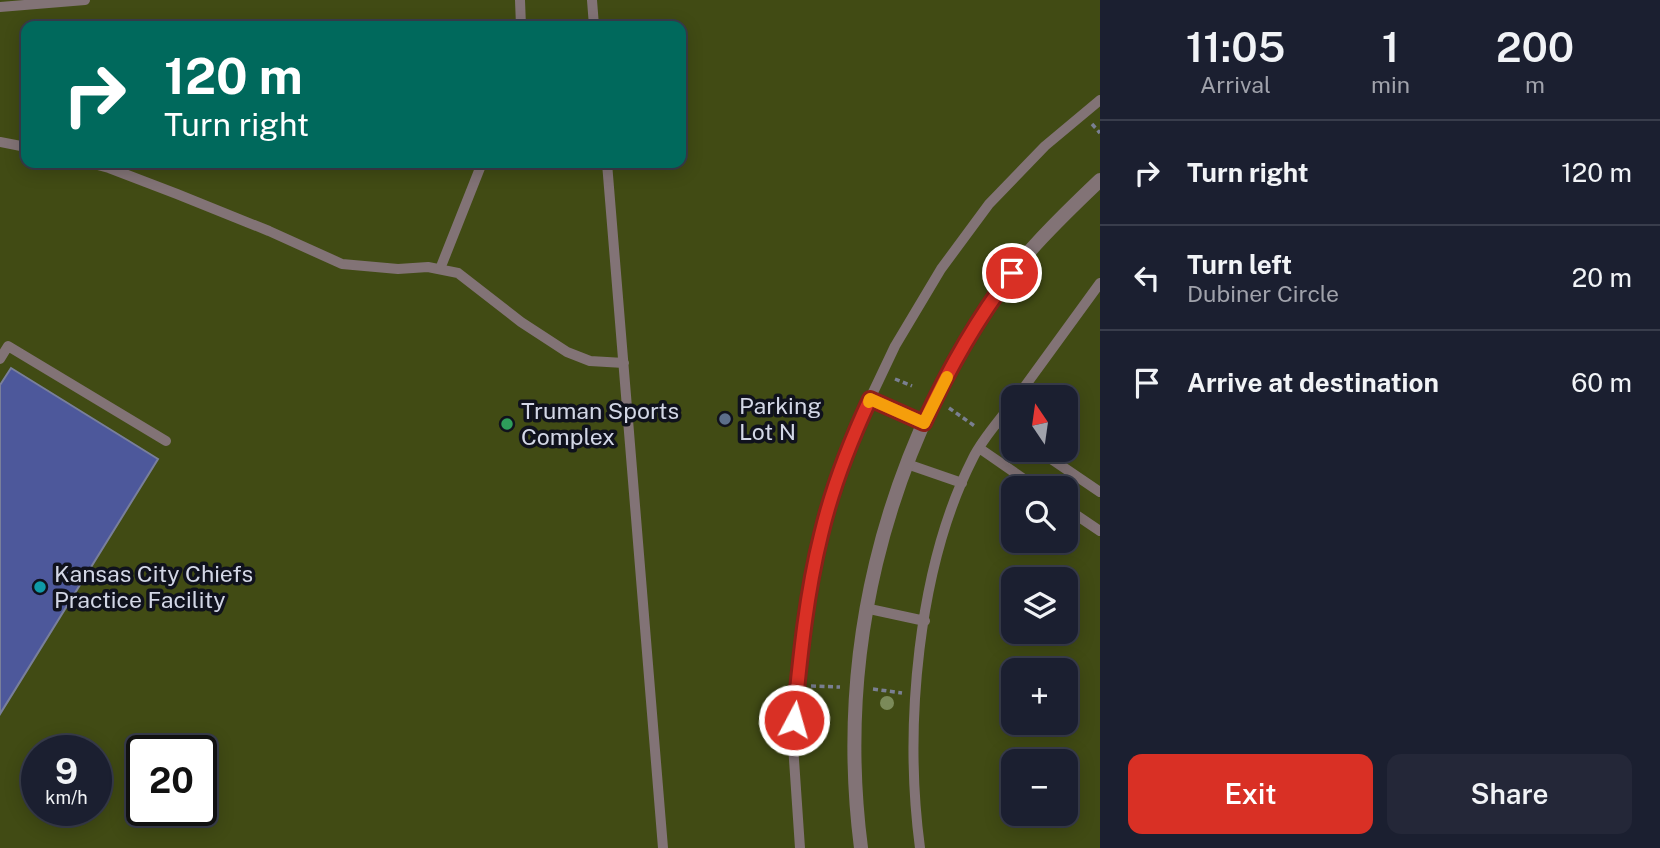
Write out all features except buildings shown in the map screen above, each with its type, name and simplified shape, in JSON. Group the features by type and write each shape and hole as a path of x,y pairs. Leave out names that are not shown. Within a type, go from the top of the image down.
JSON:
{"street":[{"path":"861,848 854,744 857,675 865,608 884,528 907,464 937,395 991,302 1029,254 1100,180"}],"lane":[{"path":"0,7 85,0"},
{"path":"520,0 521,21"},
{"path":"592,0 594,21"},
{"path":"800,848 794,771 797,686 821,535 849,443 895,346 933,281 989,204 1045,146 1100,100"},
{"path":"0,142 21,146"},
{"path":"112,168 342,264 398,269 428,267 458,273 522,322 567,352 590,361 624,363"},
{"path":"440,270 480,168"},
{"path":"607,168 663,848"},
{"path":"1026,385 1100,283"},
{"path":"0,359 8,346 166,441"},
{"path":"870,399 924,423"},
{"path":"920,848 912,769 914,694 934,565 962,483 979,448 1001,418"},
{"path":"979,448 1020,476"},
{"path":"1056,462 1100,492"},
{"path":"907,464 962,483"},
{"path":"1078,516 1100,531"},
{"path":"865,608 925,621"}],"path":[{"path":"949,408 978,428"},
{"path":"797,686 840,687"},
{"path":"873,689 914,694"}],"green space":[{"name":"Truman Sports Complex","path":"0,0 1100,0 1100,848 0,848"}],"slow traffic":[{"path":"869,402 870,399 924,423 947,377"}],"place":[{"name":"Parking Lot N","path":"725,419"},
{"name":"Truman Sports Complex","path":"507,424"},
{"name":"Kansas City Chiefs Practice Facility","path":"40,587"}],"route":[{"path":"794,720 802,645 821,535 849,443 870,399 924,423 962,350 1012,273"}]}
